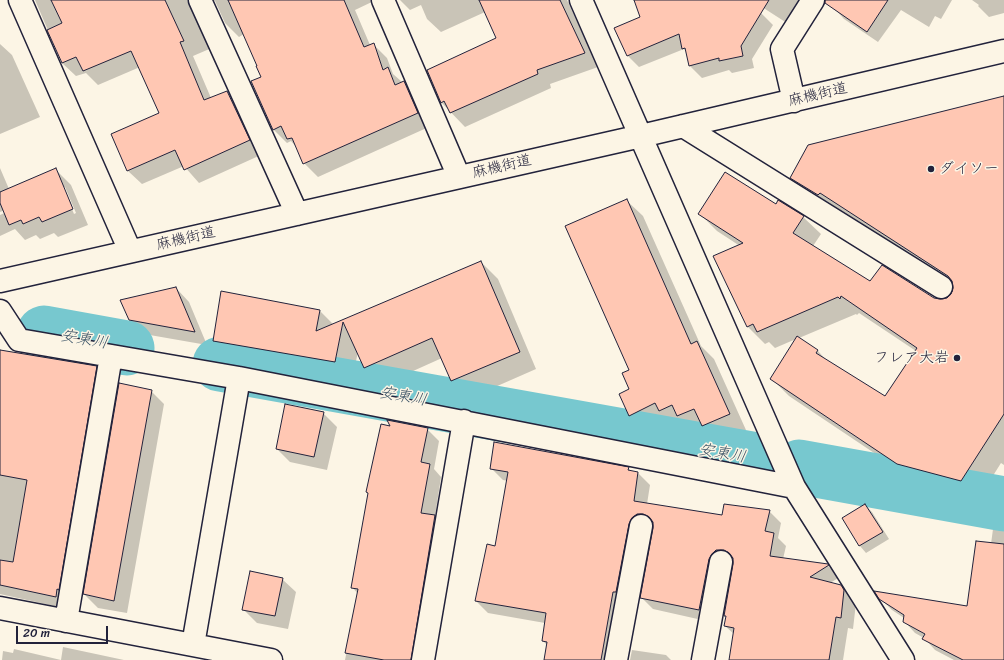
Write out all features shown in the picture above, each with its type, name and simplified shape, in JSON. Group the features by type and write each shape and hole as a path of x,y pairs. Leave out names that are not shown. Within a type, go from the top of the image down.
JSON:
{"street":[{"path":"20,0 130,251"},
{"path":"200,0 297,214"},
{"path":"383,0 459,177"},
{"path":"581,0 642,136 794,487 903,660"},
{"path":"794,101 782,49 813,0"},
{"name":"麻機街道","path":"0,281 642,136 1004,51"},
{"path":"683,126 941,287"},
{"path":"0,311 19,340 239,378 794,487"},
{"path":"66,621 111,356"},
{"path":"193,645 239,378"},
{"path":"423,660 464,421"},
{"path":"616,660 641,526"},
{"path":"703,660 721,562"},
{"path":"0,608 272,660"}],"building":[{"path":"51,0 165,0 184,41 180,42 204,100 227,91 250,140 184,170 175,150 127,171 111,134 159,113 131,51 83,71 76,57 62,63 47,30 62,23"},
{"path":"228,0 344,0 364,47 374,43 383,70 388,67 395,85 404,81 418,113 303,164 292,138 287,139 281,126 273,130 251,81 261,77"},
{"path":"479,0 560,0 585,53 537,70 538,74 450,113 444,101 441,103 427,70 496,38"},
{"path":"634,0 769,0 741,46 743,56 719,61 719,58 689,66 685,48 682,49 679,34 627,56 614,28 640,17"},
{"path":"825,0 888,0 867,32 825,3"},
{"path":"1004,96 1004,414 961,481 897,464 770,379 797,336 818,350 816,353 885,396 917,348 841,296 840,299 838,297 757,332 753,324 747,327 713,256 743,243 698,214 725,172 776,204 778,200 804,216 793,233 870,281 882,265 934,298 947,298 951,294 953,288 952,281 948,276 820,193 818,195 790,178 808,145"},
{"path":"56,168 73,209 42,222 39,217 23,224 21,220 9,225 0,203 0,192"},
{"path":"627,199 691,344 697,341 730,414 702,426 694,409 677,416 672,405 659,411 655,403 629,416 619,394 629,389 622,373 629,370 565,226"},
{"path":"481,261 520,352 451,381 432,338 364,368 343,322 335,362 213,341 221,291 320,310 316,331"},
{"path":"176,287 195,332 129,320 120,300"},
{"path":"0,350 97,366 59,590 57,589 56,597 0,585 0,560 13,562 27,480 0,475"},
{"path":"119,383 152,390 114,601 83,594"},
{"path":"285,404 324,412 314,457 276,449"},
{"path":"387,420 428,428 421,462 430,464 421,513 435,515 411,660 384,660 345,653 358,589 351,588 368,493 366,492 381,424 390,426"},
{"path":"494,442 629,467 628,470 638,472 634,501 722,515 724,504 770,510 765,531 774,533 770,556 828,564 829,565 810,577 841,585 844,590 841,618 836,617 829,660 729,660 734,628 724,626 726,616 724,616 733,558 724,550 716,550 709,559 699,610 640,598 653,522 649,517 643,514 637,514 632,518 629,524 616,592 613,592 601,660 544,660 547,642 542,641 546,613 475,601 487,544 495,546 508,472 490,469"},
{"path":"865,504 883,532 859,546 842,518"},
{"path":"976,541 1004,544 1004,660 963,660 922,639 925,634 903,622 904,615 879,599 874,591 967,606"},
{"path":"250,571 283,578 275,616 242,610"}],"waterway":[{"name":"安東川","path":"44,333 127,348"},
{"name":"安東川","path":"220,364 763,461"},
{"name":"安東川","path":"799,467 1004,504"}],"place":[{"name":"ダイソー","path":"931,169"},
{"name":"フレア大岩","path":"957,358"}]}
